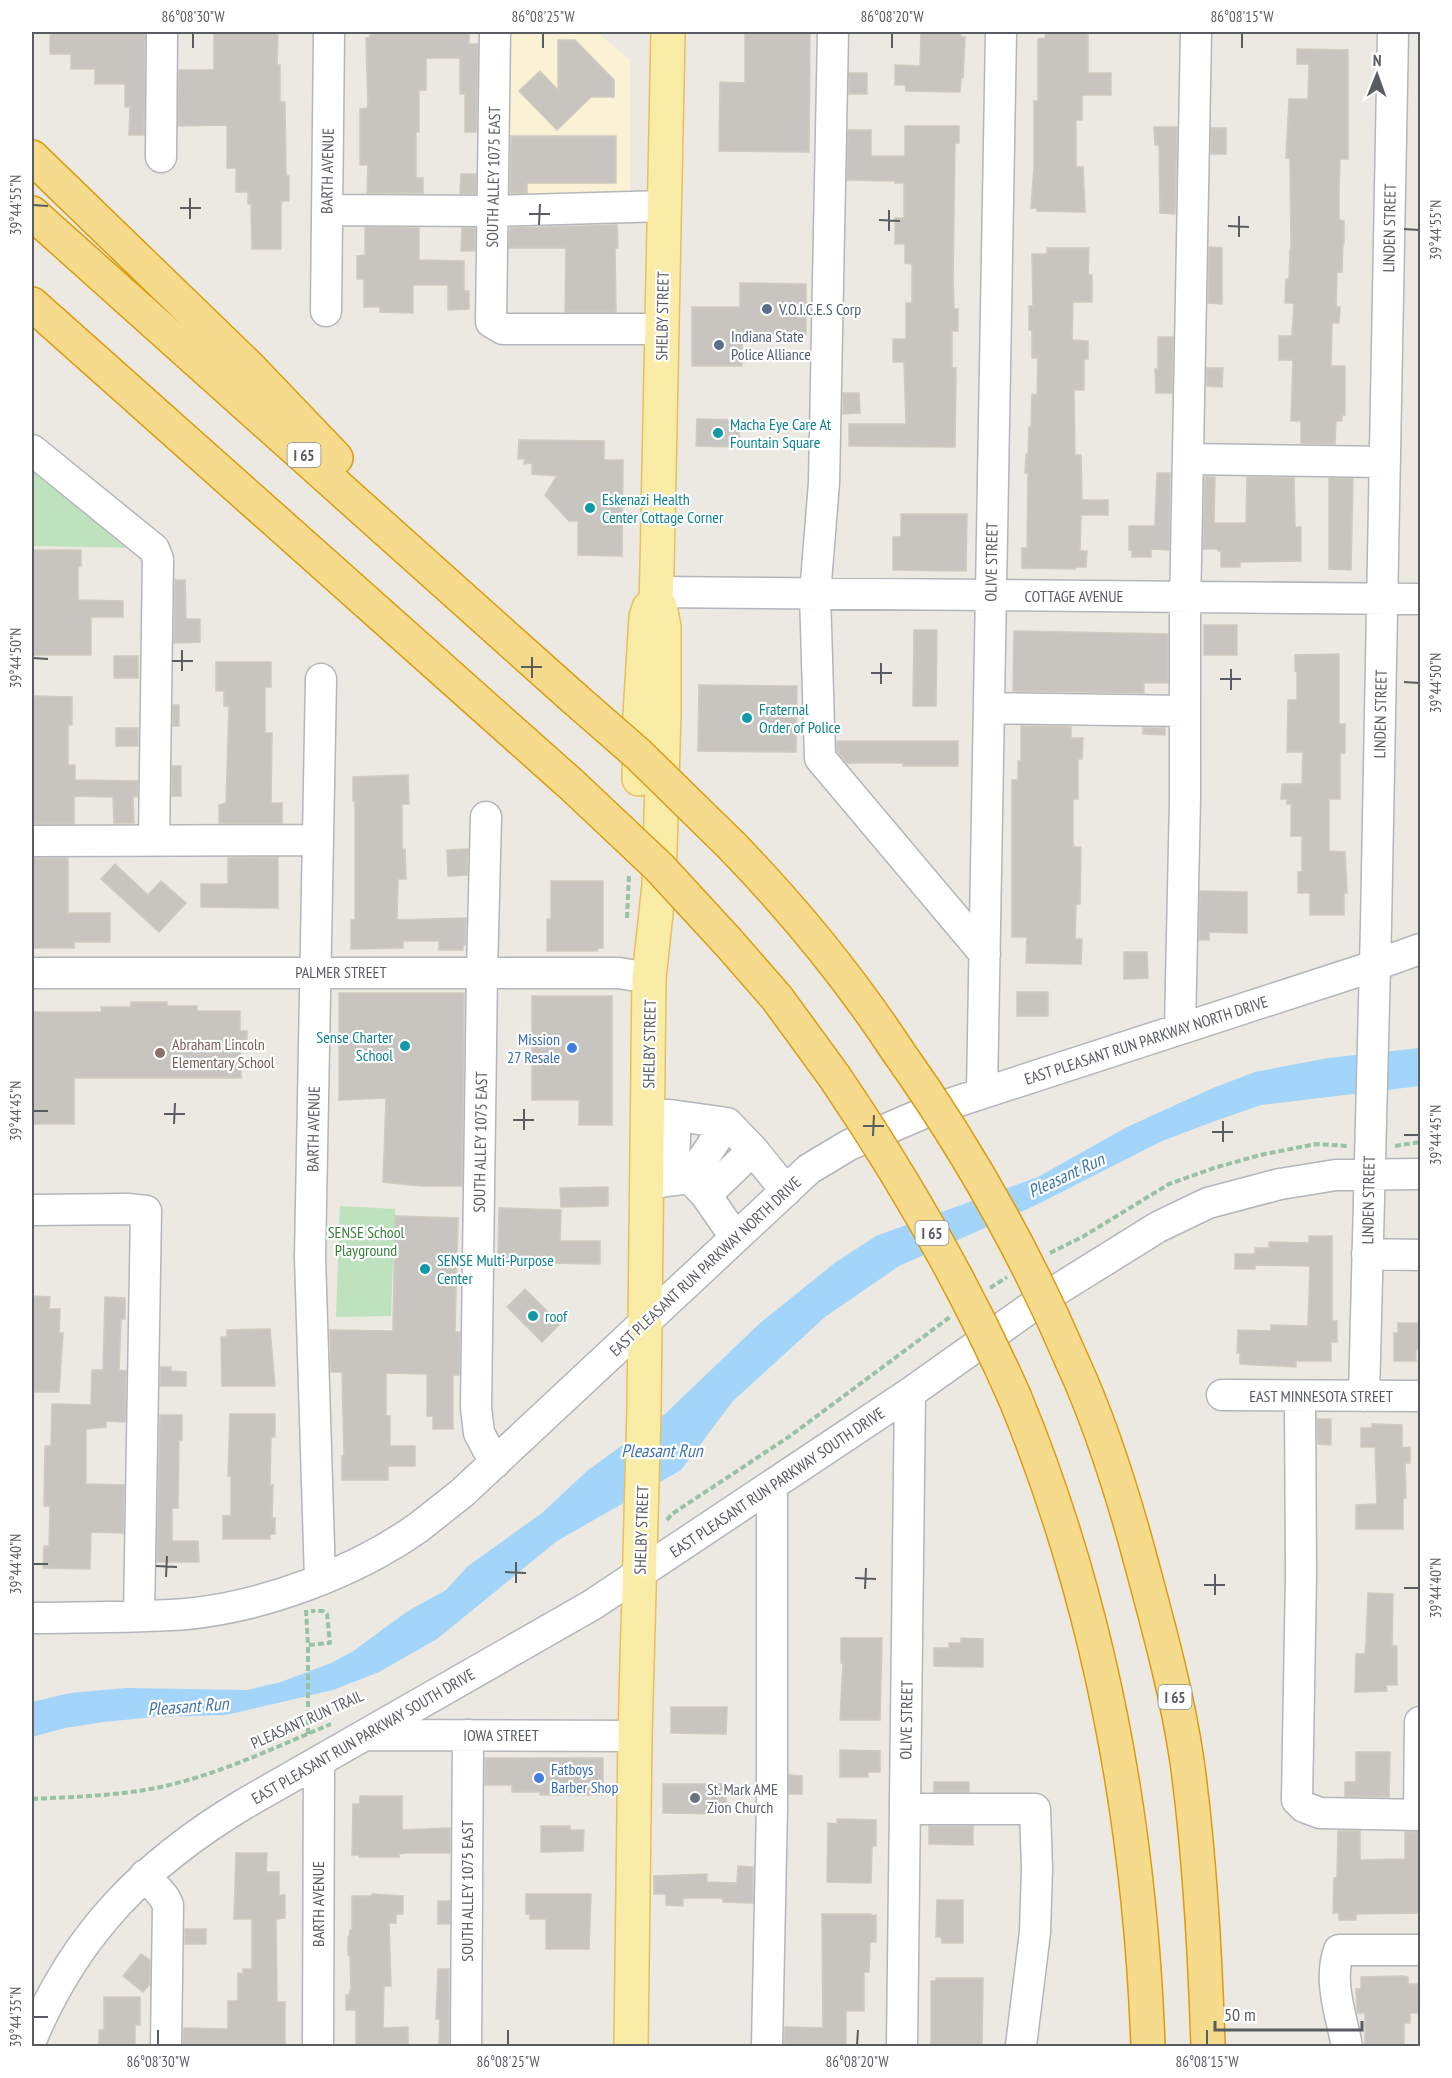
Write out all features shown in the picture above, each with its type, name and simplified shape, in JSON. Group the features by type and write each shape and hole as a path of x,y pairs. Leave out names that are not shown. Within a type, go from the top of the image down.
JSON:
{"highway":[{"path":"32,157 248,366 504,636"},
{"name":"I 65","path":"32,213 638,754 732,846 766,881 845,976 950,1129 1003,1219 1050,1310 1086,1391 1124,1499 1173,1686 1186,1761 1204,1937 1208,2046"},
{"name":"I 65","path":"32,304 572,785 651,859 729,942 799,1026 891,1162 952,1267 986,1335 1015,1398 1052,1494 1088,1619 1115,1737 1132,1842 1140,1917 1148,2046"}],"main road":[{"name":"SHELBY STREET","path":"631,2046 635,1736 645,1321 679,1184 662,1116 649,978 659,885 664,712 663,614 656,597 668,32"}],"street":[{"path":"160,157 162,32"},
{"name":"BARTH AVENUE","path":"326,311 329,32"},
{"name":"SOUTH ALLEY 1075 EAST","path":"495,32 491,322 503,329 662,329"},
{"path":"833,32 824,483 815,594 820,758 985,954"},
{"name":"OLIVE STREET","path":"982,1093 1001,32"},
{"path":"1180,1029 1185,798 1185,597 1196,32"},
{"name":"LINDEN STREET","path":"1364,1396 1383,598 1393,32"},
{"path":"327,210 493,211 665,206"},
{"path":"32,450 154,549 158,559 154,840"},
{"path":"1188,459 1385,462"},
{"name":"COTTAGE AVENUE","path":"656,597 815,594 1420,599"},
{"name":"BARTH AVENUE","path":"313,1592 310,1257 321,679"},
{"path":"989,708 1185,711"},
{"name":"SOUTH ALLEY 1075 EAST","path":"486,817 476,1414 482,1440 495,1463"},
{"path":"32,841 318,840"},
{"name":"EAST PLEASANT RUN PARKWAY NORTH DRIVE","path":"32,1618 187,1614 313,1592 418,1528 462,1494 809,1169 849,1145 909,1118 982,1093 1420,950"},
{"name":"PALMER STREET","path":"32,973 628,973 649,978"},
{"path":"662,1116 727,1124 753,1150 786,1191"},
{"path":"679,1184 727,1124"},
{"path":"679,1184 753,1150"},
{"name":"EAST PLEASANT RUN PARKWAY SOUTH DRIVE","path":"32,2038 49,2001 76,1955 109,1912 145,1875 204,1829 592,1605 910,1393 1044,1298 1149,1232 1183,1214 1225,1198 1280,1184 1336,1175 1420,1174"},
{"path":"679,1184 735,1237"},
{"path":"32,1210 128,1209 146,1211 139,1616"},
{"path":"1367,1254 1420,1255"},
{"name":"OLIVE STREET","path":"902,2046 910,1393"},
{"name":"EAST MINNESOTA STREET","path":"1222,1395 1420,1396"},
{"path":"1300,1396 1301,1575 1297,1800 1305,1807 1320,1813 1420,1815 1420,1722"},
{"path":"767,2046 772,1806 772,1485"},
{"name":"IOWA STREET","path":"367,1735 635,1736"},
{"name":"SOUTH ALLEY 1075 EAST","path":"466,2046 468,1735"},
{"name":"BARTH AVENUE","path":"318,2046 319,1762"},
{"path":"905,1809 1035,1809 1037,1868 1035,1932 1022,2046"},
{"path":"145,1875 168,1905 166,2046"},
{"path":"1347,2046 1335,1985 1334,1966 1339,1950 1420,1950"}],"path":[{"path":"306,1611 323,1611 327,1614 330,1643 309,1645 306,1611 313,1592"},
{"path":"308,1646 308,1734"},
{"name":"PLEASANT RUN TRAIL","path":"32,1799 104,1796 147,1790 231,1765 338,1721"}],"shaded area":[{"path":"501,32 597,32 630,60 630,205 498,204"}],"green space":[{"path":"32,459 140,548 32,546"},
{"name":"SENSE School Playground","path":"340,1206 395,1209 391,1316 336,1317"}],"water":[{"name":"Pleasant Run","path":"1420,1048 1420,1086 1261,1105 1162,1141 1032,1207 899,1266 825,1317 733,1401 681,1470 557,1541 437,1639 379,1672 333,1690 226,1715 153,1717 104,1722 65,1728 32,1737 32,1702 70,1693 126,1688 247,1690 281,1682 331,1663 352,1652 408,1611 446,1590 468,1566 542,1513 587,1471 665,1414 759,1324 836,1262 876,1236 1038,1177 1127,1127 1213,1088 1255,1072 1328,1058"}],"building":[{"path":"50,32 145,33 144,135 129,135 130,107 125,107 125,84 95,84 95,69 71,69 71,54 50,54"},
{"path":"214,32 278,32 277,65 280,65 280,102 285,102 286,176 289,176 289,201 281,201 281,249 252,249 251,204 248,204 248,192 236,192 236,168 227,168 227,125 178,126 179,70 214,70"},
{"path":"370,32 469,32 469,44 478,44 476,132 465,132 465,94 460,94 460,58 426,58 426,90 419,90 419,132 416,132 416,178 423,178 423,193 367,193 368,165 360,165 360,109 368,108 366,38 370,38"},
{"path":"745,32 810,32 809,152 719,151 720,82 745,83"},
{"path":"921,32 961,32 961,37 965,37 960,92 906,91 905,85 895,85 895,65 920,66"},
{"path":"1046,32 1088,32 1088,73 1111,73 1111,95 1082,95 1082,120 1076,120 1076,167 1083,167 1085,212 1037,211 1037,208 1031,208 1034,167 1034,101 1038,101 1038,39 1045,38"},
{"path":"558,40 575,40 614,80 614,97 591,97 557,130 519,91 540,71 558,90"},
{"path":"1297,49 1348,50 1348,159 1340,159 1339,188 1339,218 1344,221 1344,243 1342,272 1337,272 1336,307 1340,307 1339,323 1332,323 1331,366 1345,366 1345,415 1342,415 1342,421 1336,421 1335,444 1301,443 1301,421 1291,421 1293,360 1279,360 1279,336 1292,336 1294,303 1285,303 1291,250 1290,158 1286,158 1289,99 1308,99 1309,64 1297,64"},
{"path":"849,73 867,73 867,94 849,94"},
{"path":"905,126 959,126 959,143 955,143 953,280 954,309 958,309 958,331 952,331 952,368 956,368 955,447 849,446 849,424 906,424 904,362 893,362 893,339 906,339 906,303 912,303 912,264 905,263 905,244 895,244 895,218 904,218 904,183 847,180 848,130 871,130 871,156 905,156"},
{"path":"1154,127 1177,127 1175,214 1160,213 1159,145 1155,145"},
{"path":"1211,128 1226,128 1226,154 1211,154"},
{"path":"511,136 616,136 616,183 527,183 527,193 510,193"},
{"path":"461,174 476,174 476,194 460,194"},
{"path":"617,225 616,312 565,312 566,248 509,248 510,228"},
{"path":"365,227 419,228 419,260 464,261 464,291 469,291 469,309 448,310 448,285 413,285 413,313 380,312 380,307 364,307 364,279 357,279 357,256 365,255"},
{"path":"462,228 475,228 475,251 461,251"},
{"path":"1209,247 1222,248 1222,304 1208,303"},
{"path":"1047,248 1089,248 1088,275 1092,275 1092,302 1073,302 1072,340 1088,341 1088,359 1084,359 1084,390 1074,390 1075,455 1081,455 1082,500 1108,500 1108,515 1081,515 1080,551 1087,551 1086,567 1075,567 1075,569 1022,568 1022,548 1027,548 1026,454 1028,454 1029,427 1031,427 1032,394 1037,395 1038,358 1032,358 1032,331 1029,330 1029,306 1033,306 1032,254 1047,254"},
{"path":"740,283 806,284 806,334 742,334 742,366 692,366 692,307 740,307"},
{"path":"1158,337 1173,337 1172,393 1156,393 1155,369 1158,369"},
{"path":"1207,368 1223,368 1222,387 1207,386"},
{"path":"843,393 859,393 860,413 843,414"},
{"name":"Macha Eye Care At Fountain Square","path":"697,419 740,420 739,447 696,446"},
{"name":"Eskenazi Health Center Cottage Corner","path":"519,440 604,441 604,460 623,460 622,556 578,555 578,521 569,521 545,495 557,476 532,474 532,463 524,464 525,459 518,459"},
{"path":"1157,473 1170,473 1169,550 1151,549 1151,557 1132,557 1132,550 1129,550 1129,526 1155,526"},
{"path":"1205,477 1215,477 1214,523 1246,523 1247,477 1294,478 1295,527 1301,527 1301,561 1240,562 1240,567 1221,567 1221,551 1203,549"},
{"path":"1329,478 1353,479 1351,570 1329,569"},
{"path":"901,514 967,514 966,571 893,570 893,537 901,537"},
{"path":"33,550 81,550 81,566 78,566 78,600 123,601 123,617 91,617 91,655 32,655"},
{"path":"175,580 185,580 186,619 200,619 200,642 174,643"},
{"path":"1204,625 1237,625 1237,655 1204,655"},
{"path":"914,630 937,630 936,706 913,706"},
{"path":"1014,631 1168,634 1168,683 1144,683 1144,693 1013,691"},
{"path":"1339,654 1339,724 1345,724 1345,753 1340,753 1340,799 1329,799 1329,851 1345,852 1347,893 1344,893 1344,915 1310,915 1310,893 1298,893 1298,872 1302,872 1302,836 1291,836 1291,804 1287,804 1287,799 1281,799 1282,784 1302,784 1303,752 1287,752 1288,700 1297,700 1295,655"},
{"path":"114,656 138,656 138,678 114,678"},
{"path":"216,662 271,662 271,687 265,687 265,733 272,733 271,803 282,803 282,823 219,823 219,805 226,803 229,706 224,706 224,691 216,691"},
{"name":"Fraternal Order of Police","path":"699,685 797,686 796,752 698,751"},
{"path":"32,696 72,697 72,725 68,725 68,765 75,765 75,780 138,781 137,797 133,797 134,823 114,823 113,797 74,796 74,824 32,824"},
{"path":"173,705 179,705 179,726 173,726"},
{"path":"1021,726 1071,727 1071,738 1083,738 1082,759 1078,759 1078,799 1073,799 1073,847 1081,847 1080,904 1076,904 1075,939 1082,939 1081,964 1026,963 1027,937 1012,937 1012,780 1018,780 1018,761 1021,761"},
{"path":"116,728 138,728 138,746 116,746"},
{"path":"1143,728 1165,728 1165,735 1143,734"},
{"path":"837,741 958,741 958,766 847,763 837,751"},
{"path":"172,766 181,766 181,796 172,796"},
{"path":"408,775 409,804 402,804 402,850 405,849 406,879 398,879 397,920 466,918 463,950 439,950 439,941 403,941 403,948 351,949 351,920 355,920 353,777"},
{"path":"468,849 467,875 448,876 447,850"},
{"path":"278,857 278,908 201,907 201,884 228,884 228,858"},
{"path":"32,858 68,858 68,915 70,913 110,913 110,942 74,942 74,948 32,948"},
{"path":"115,864 148,895 161,881 186,903 159,932 101,879"},
{"path":"551,881 603,881 603,948 598,948 597,951 547,951 547,919 551,919"},
{"path":"1200,891 1247,892 1247,933 1209,932 1209,940 1199,940"},
{"path":"1124,952 1147,952 1148,978 1124,979"},
{"path":"1017,992 1048,992 1048,1016 1017,1016"},
{"name":"Sense Charter School","path":"339,993 464,993 462,1186 421,1186 383,1182 386,1098 339,1100"},
{"name":"Mission 27 Resale","path":"532,996 612,996 612,1125 579,1125 579,1100 532,1100"},
{"path":"131,1002 167,1002 167,1006 197,1006 197,1011 240,1011 240,1031 247,1031 247,1051 241,1051 241,1078 74,1078 74,1124 32,1124 32,1012 102,1012 101,1007 131,1007"},
{"path":"608,1187 608,1206 561,1207 560,1188"},
{"path":"499,1208 561,1210 560,1241 600,1241 600,1264 498,1262"},
{"path":"395,1216 458,1218 455,1332 460,1332 459,1375 453,1375 453,1429 433,1429 433,1416 427,1416 427,1374 386,1373 386,1416 390,1416 390,1446 415,1446 415,1466 388,1466 388,1480 342,1480 342,1456 344,1456 342,1372 331,1372 330,1330 393,1331"},
{"path":"1309,1236 1332,1236 1332,1321 1337,1321 1337,1342 1331,1342 1331,1361 1296,1361 1296,1367 1240,1364 1240,1353 1237,1353 1238,1330 1271,1331 1271,1325 1308,1326 1310,1266 1255,1265 1255,1269 1235,1269 1235,1254 1255,1254 1255,1248 1269,1248 1269,1242 1309,1243"},
{"name":"roof","path":"525,1289 560,1324 542,1342 507,1307"},
{"path":"32,1296 50,1297 49,1309 60,1309 59,1333 63,1333 59,1392 32,1392"},
{"path":"105,1297 125,1298 125,1319 121,1319 119,1370 126,1371 125,1422 106,1421 106,1427 86,1429 86,1484 124,1485 123,1533 91,1532 90,1569 43,1568 44,1546 49,1546 50,1506 44,1506 45,1446 51,1446 52,1404 91,1405 92,1370 103,1370"},
{"path":"1398,1323 1420,1323 1420,1349 1416,1349 1416,1361 1394,1361 1394,1333 1398,1333"},
{"path":"270,1329 275,1386 222,1386 221,1337 227,1337 227,1330"},
{"path":"161,1367 171,1367 171,1371 186,1372 186,1386 160,1386"},
{"path":"230,1414 275,1414 275,1437 271,1437 270,1485 273,1485 272,1518 275,1518 275,1534 270,1534 270,1539 223,1539 223,1516 231,1515 231,1476 228,1476"},
{"path":"160,1415 182,1415 182,1440 179,1440 178,1508 172,1508 172,1541 198,1541 199,1562 157,1562"},
{"path":"1317,1419 1331,1419 1331,1445 1318,1444"},
{"path":"1372,1424 1402,1425 1402,1448 1410,1447 1410,1463 1405,1463 1406,1498 1403,1498 1403,1529 1356,1529 1356,1505 1377,1504 1375,1447 1361,1447 1361,1428 1372,1428"},
{"path":"1368,1593 1393,1594 1392,1646 1397,1646 1397,1685 1386,1685 1387,1691 1355,1692 1356,1654 1365,1654"},
{"path":"841,1638 882,1638 880,1720 840,1720 843,1663 841,1663"},
{"path":"961,1638 983,1639 983,1667 934,1666 934,1648 949,1648 949,1643 961,1643"},
{"path":"671,1707 727,1707 726,1734 671,1733"},
{"path":"840,1750 880,1751 880,1772 868,1772 868,1777 840,1777"},
{"path":"1356,1752 1390,1752 1389,1797 1345,1796 1345,1782 1356,1782"},
{"name":"Fatboys Barber Shop","path":"485,1758 603,1758 603,1795 540,1795 540,1792 512,1792 512,1785 485,1785"},
{"path":"789,1775 802,1776 802,1794 789,1794"},
{"path":"934,1782 969,1782 969,1792 934,1792"},
{"name":"St. Mark AME Zion Church","path":"663,1784 726,1784 726,1814 663,1813"},
{"path":"360,1796 402,1796 402,1830 450,1828 450,1853 406,1853 399,1854 399,1857 352,1855 353,1804 360,1804"},
{"path":"837,1819 876,1820 876,1846 872,1846 871,1883 827,1882 828,1823 837,1824"},
{"path":"541,1826 570,1826 570,1830 584,1830 583,1851 541,1852"},
{"path":"929,1826 973,1826 973,1845 929,1844"},
{"path":"1338,1831 1360,1831 1360,1860 1405,1859 1405,1832 1420,1832 1420,1913 1356,1914 1356,1920 1339,1920 1339,1913 1333,1913 1334,1878 1337,1878"},
{"path":"236,1853 267,1853 266,1872 279,1872 279,1895 285,1895 285,1918 276,1919 277,2002 285,2002 285,2045 183,2046 184,2028 228,2029 228,2001 238,2001 238,1973 243,1974 243,1969 252,1969 252,1919 234,1919"},
{"path":"738,1866 753,1867 753,1903 723,1902 723,1898 683,1898 683,1906 666,1905 666,1894 654,1894 654,1876 707,1874 707,1882 737,1883"},
{"path":"372,1894 403,1896 403,1914 396,1914 396,1923 389,1923 391,1986 384,1986 383,2028 408,2027 408,2046 356,2046 356,2010 346,2010 346,1995 349,1995 351,1989 348,1937 352,1930 352,1896 372,1896"},
{"path":"526,1894 591,1894 589,1949 546,1949 546,1919 530,1919 530,1914 526,1914"},
{"path":"937,1900 963,1900 963,1943 942,1943 941,1937 936,1937"},
{"path":"438,1901 450,1901 450,1924 438,1924"},
{"path":"822,1914 876,1915 876,1942 870,1942 869,1972 864,1972 864,2011 846,2011 846,2046 784,2046 785,2027 823,2028"},
{"path":"185,1929 206,1929 206,1944 185,1944"},
{"path":"141,1954 150,1960 150,1984 143,1992 123,1976"},
{"path":"438,1969 449,1969 449,2046 439,2046 440,2019 436,2019"},
{"path":"1361,1977 1408,1977 1408,1984 1420,1984 1420,2013 1410,2013 1410,2023 1404,2023 1404,2046 1365,2046 1365,2013 1357,2013 1356,1989 1361,1989"},
{"path":"936,1978 983,1978 982,2046 931,2046 931,1981 936,1981"},
{"path":"104,1997 140,1997 140,2025 135,2025 135,2046 99,2046 99,2030 104,2030"}],"place":[{"name":"V.O.I.C.E.S Corp","path":"767,309"},
{"name":"Indiana State Police Alliance","path":"719,345"},
{"name":"Macha Eye Care At Fountain Square","path":"718,433"},
{"name":"Eskenazi Health Center Cottage Corner","path":"590,508"},
{"name":"Fraternal Order of Police","path":"747,718"},
{"name":"Sense Charter School","path":"405,1046"},
{"name":"Mission 27 Resale","path":"572,1048"},
{"name":"Abraham Lincoln Elementary School","path":"160,1053"},
{"name":"SENSE Multi-Purpose Center","path":"425,1269"},
{"name":"roof","path":"533,1316"},
{"name":"Fatboys Barber Shop","path":"539,1778"},
{"name":"St. Mark AME Zion Church","path":"695,1798"}]}
